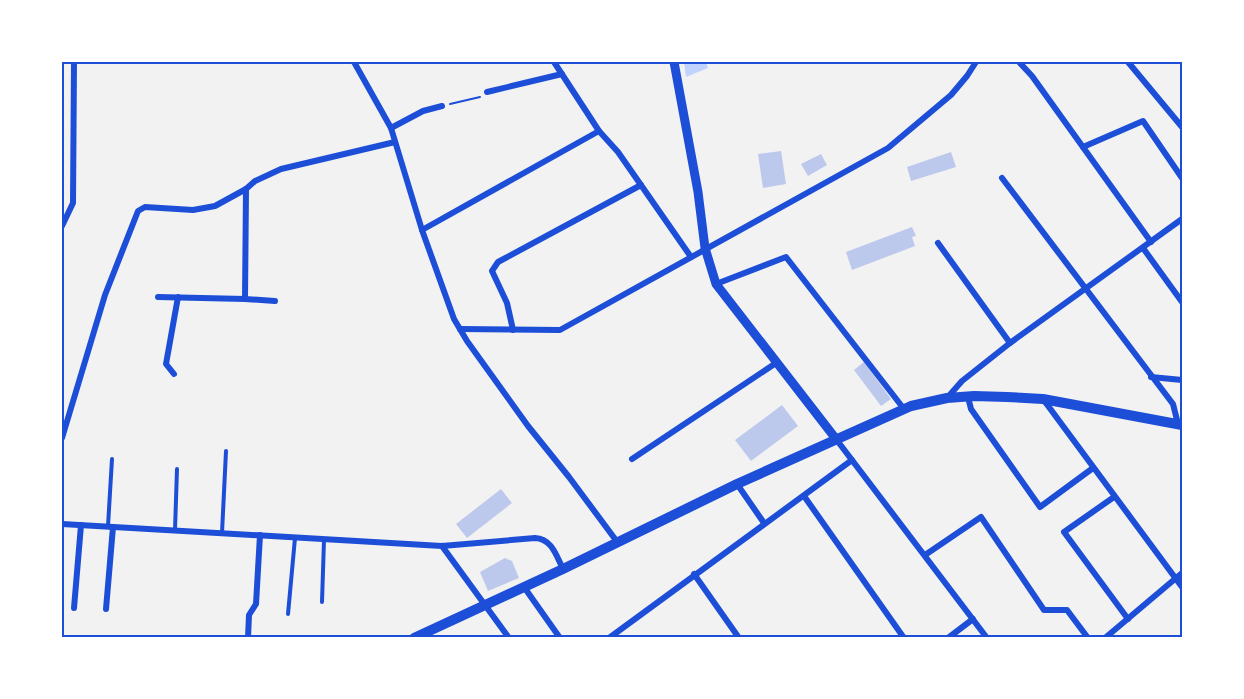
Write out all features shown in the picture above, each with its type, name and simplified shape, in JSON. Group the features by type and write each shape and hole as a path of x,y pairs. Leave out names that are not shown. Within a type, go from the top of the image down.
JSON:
{"main road":[{"path":"414,638 618,543 737,484 904,409 947,398 1043,399 1180,424"}],"street":[{"path":"62,226 74,204 74,62"},
{"path":"354,62 391,128 422,230 454,319 528,426 618,543"},
{"path":"554,62 599,131 618,152 691,257"},
{"path":"674,62 698,192 705,248 716,284 987,638"},
{"path":"460,329 560,330 888,148 951,95 976,62"},
{"path":"1019,62 1151,242"},
{"path":"1128,62 1182,127"},
{"path":"487,92 562,74"},
{"path":"391,128 423,111 442,106"},
{"path":"1083,147 1143,121 1182,178"},
{"path":"422,230 599,131"},
{"path":"62,435 105,296 138,211 145,207 193,210 215,206 246,189 255,181 281,169 395,142"},
{"path":"1002,178 1173,404 1180,424"},
{"path":"513,330 507,303 492,271 498,262 641,185"},
{"path":"245,299 246,189"},
{"path":"947,398 962,381 1010,343 1182,219"},
{"path":"938,243 1010,343"},
{"path":"1143,248 1182,302"},
{"path":"716,284 786,257 904,409"},
{"path":"158,297 275,301"},
{"path":"174,374 166,364 178,297"},
{"path":"633,459 776,363"},
{"path":"1151,376 1182,380"},
{"path":"968,397 971,409 1040,507 1093,468"},
{"path":"1043,399 1182,587"},
{"path":"609,638 852,460"},
{"path":"737,484 764,523"},
{"path":"804,496 904,638"},
{"path":"1114,497 1064,532 1128,619"},
{"path":"925,555 981,517 1044,610 1067,610 1088,638"},
{"path":"62,524 442,546 544,539 550,544 563,569"},
{"path":"74,608 81,525"},
{"path":"106,609 110,527"},
{"path":"248,638 249,615 256,604 260,535"},
{"path":"442,546 509,638"},
{"path":"1105,638 1182,573"},
{"path":"694,574 736,637"},
{"path":"524,586 560,638"},
{"path":"948,638 974,619"}],"lane":[{"path":"222,533 226,452"},
{"path":"110,527 112,459"},
{"path":"175,530 177,469"},
{"path":"288,614 295,537"},
{"path":"322,602 324,539"}],"path":[{"path":"442,106 481,97 487,92"}],"water":[{"path":"684,62 706,62 708,68 686,77"}],"building":[{"path":"781,151 786,184 763,188 758,154"},
{"path":"951,152 956,167 911,181 907,167"},
{"path":"821,154 827,165 808,176 801,164"},
{"path":"912,227 916,236 912,237 915,246 852,270 846,252"},
{"path":"864,362 891,399 881,406 854,370"},
{"path":"782,405 798,426 751,461 735,440"},
{"path":"501,489 512,503 467,538 456,524"},
{"path":"505,558 512,561 519,578 488,591 480,572"}]}
